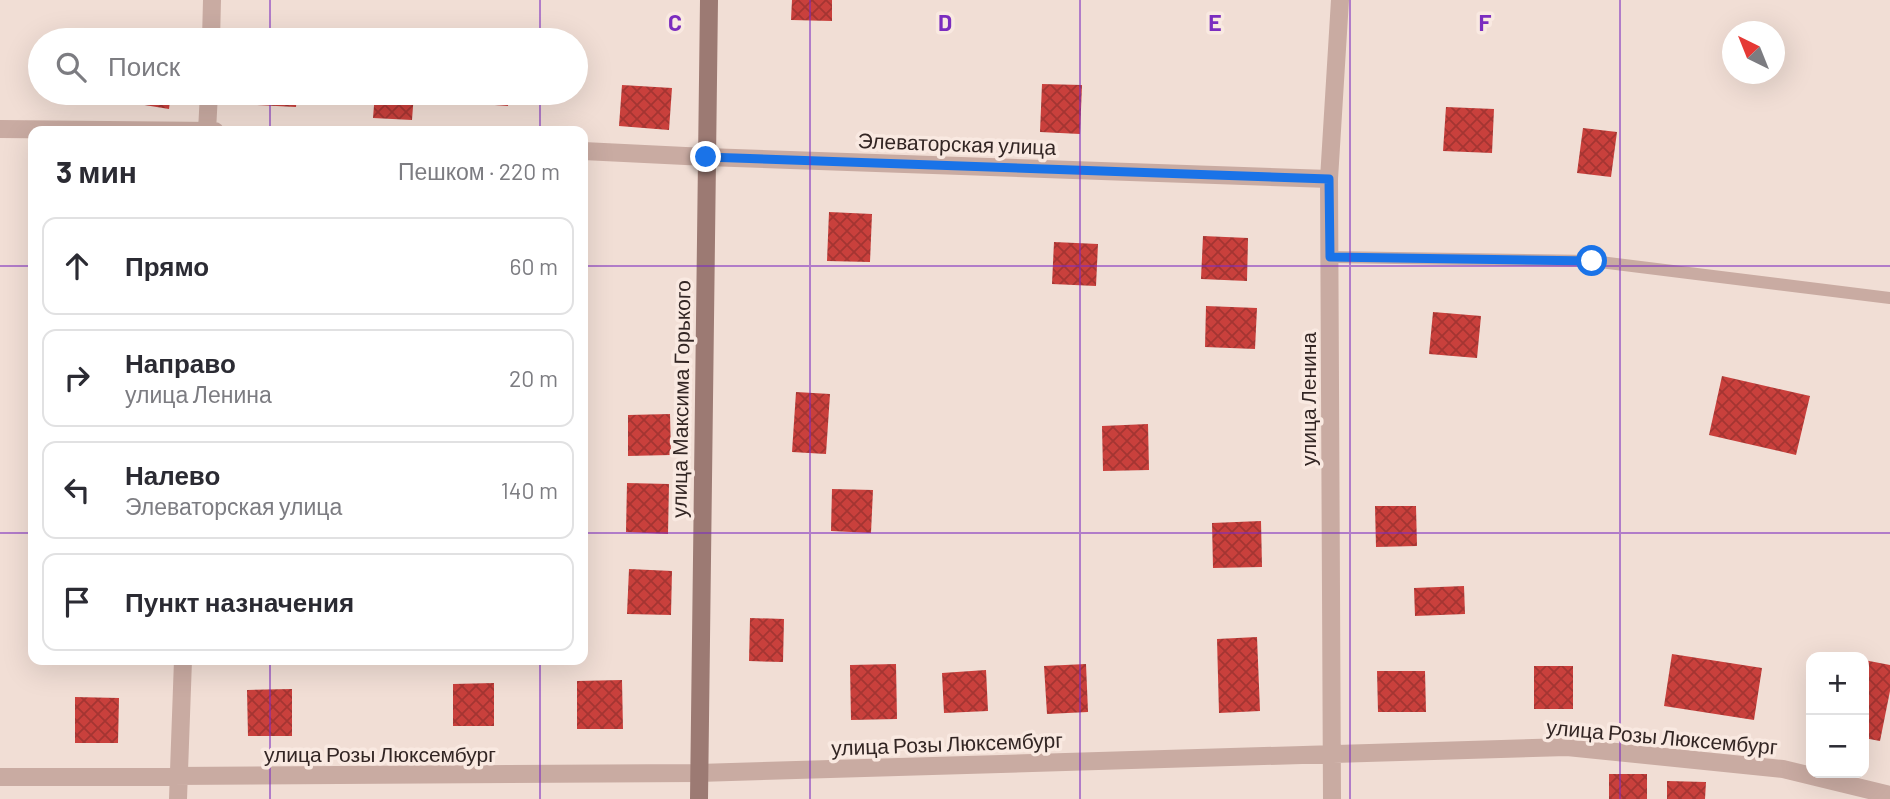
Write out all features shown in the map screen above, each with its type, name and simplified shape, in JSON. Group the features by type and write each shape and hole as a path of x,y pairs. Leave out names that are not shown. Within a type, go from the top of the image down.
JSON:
{"street":[{"path":"211,28 212,0"},
{"name":"улица Максима Горького","path":"699,799 709,0"},
{"name":"улица Ленина","path":"1332,799 1329,179 1340,0"},
{"path":"207,126 208,105"},
{"path":"0,129 28,129"},
{"name":"Элеваторская улица","path":"588,151 1329,179"},
{"path":"178,799 183,665"},
{"name":"улица Розы Люксембург","path":"0,777 698,773 1567,747 1783,769 1890,795"}],"lane":[{"path":"1330,257 1592,261 1890,298"}],"building":[{"path":"792,0 832,0 832,21 791,20"},
{"path":"1042,84 1082,85 1080,134 1040,132"},
{"path":"622,85 672,88 669,130 619,126"},
{"path":"144,105 170,105 169,109"},
{"path":"257,105 296,105 296,107"},
{"path":"374,105 413,105 412,120 373,118"},
{"path":"1446,107 1494,109 1492,153 1443,151"},
{"path":"1583,128 1617,132 1611,177 1577,173"},
{"path":"829,212 872,214 870,262 827,261"},
{"path":"1203,236 1248,238 1247,281 1201,279"},
{"path":"1054,242 1098,244 1096,286 1052,284"},
{"path":"1206,306 1257,308 1255,349 1205,347"},
{"path":"1433,312 1481,316 1477,358 1429,354"},
{"path":"1722,376 1810,396 1796,455 1709,435"},
{"path":"796,392 830,394 826,454 792,452"},
{"path":"670,414 671,455 628,456 628,415"},
{"path":"1148,424 1149,470 1103,471 1102,426"},
{"path":"627,483 669,484 668,534 626,532"},
{"path":"832,489 873,490 871,533 831,531"},
{"path":"1375,506 1416,506 1417,546 1376,547"},
{"path":"1261,521 1262,567 1213,568 1212,523"},
{"path":"629,569 672,571 671,615 627,614"},
{"path":"1464,586 1465,614 1415,616 1414,588"},
{"path":"750,618 784,619 783,662 749,661"},
{"path":"1257,637 1260,711 1219,713 1217,639"},
{"path":"1672,654 1762,668 1754,720 1664,706"},
{"path":"1869,661 1890,665 1890,691 1880,741 1869,739"},
{"path":"896,664 897,719 851,720 850,665"},
{"path":"1086,664 1088,712 1047,714 1044,666"},
{"path":"1534,666 1573,666 1573,709 1534,709"},
{"path":"986,670 988,711 944,713 942,673"},
{"path":"1377,671 1425,671 1426,712 1378,712"},
{"path":"622,680 623,729 577,729 577,681"},
{"path":"494,683 494,726 453,726 453,684"},
{"path":"292,689 292,736 248,736 247,690"},
{"path":"75,697 119,698 118,743 75,743"},
{"path":"1609,774 1647,774 1647,799 1609,799"},
{"path":"1667,781 1706,782 1705,799 1667,799"}],"route":[{"path":"706,157 1329,179 1330,257 1592,261"}]}
